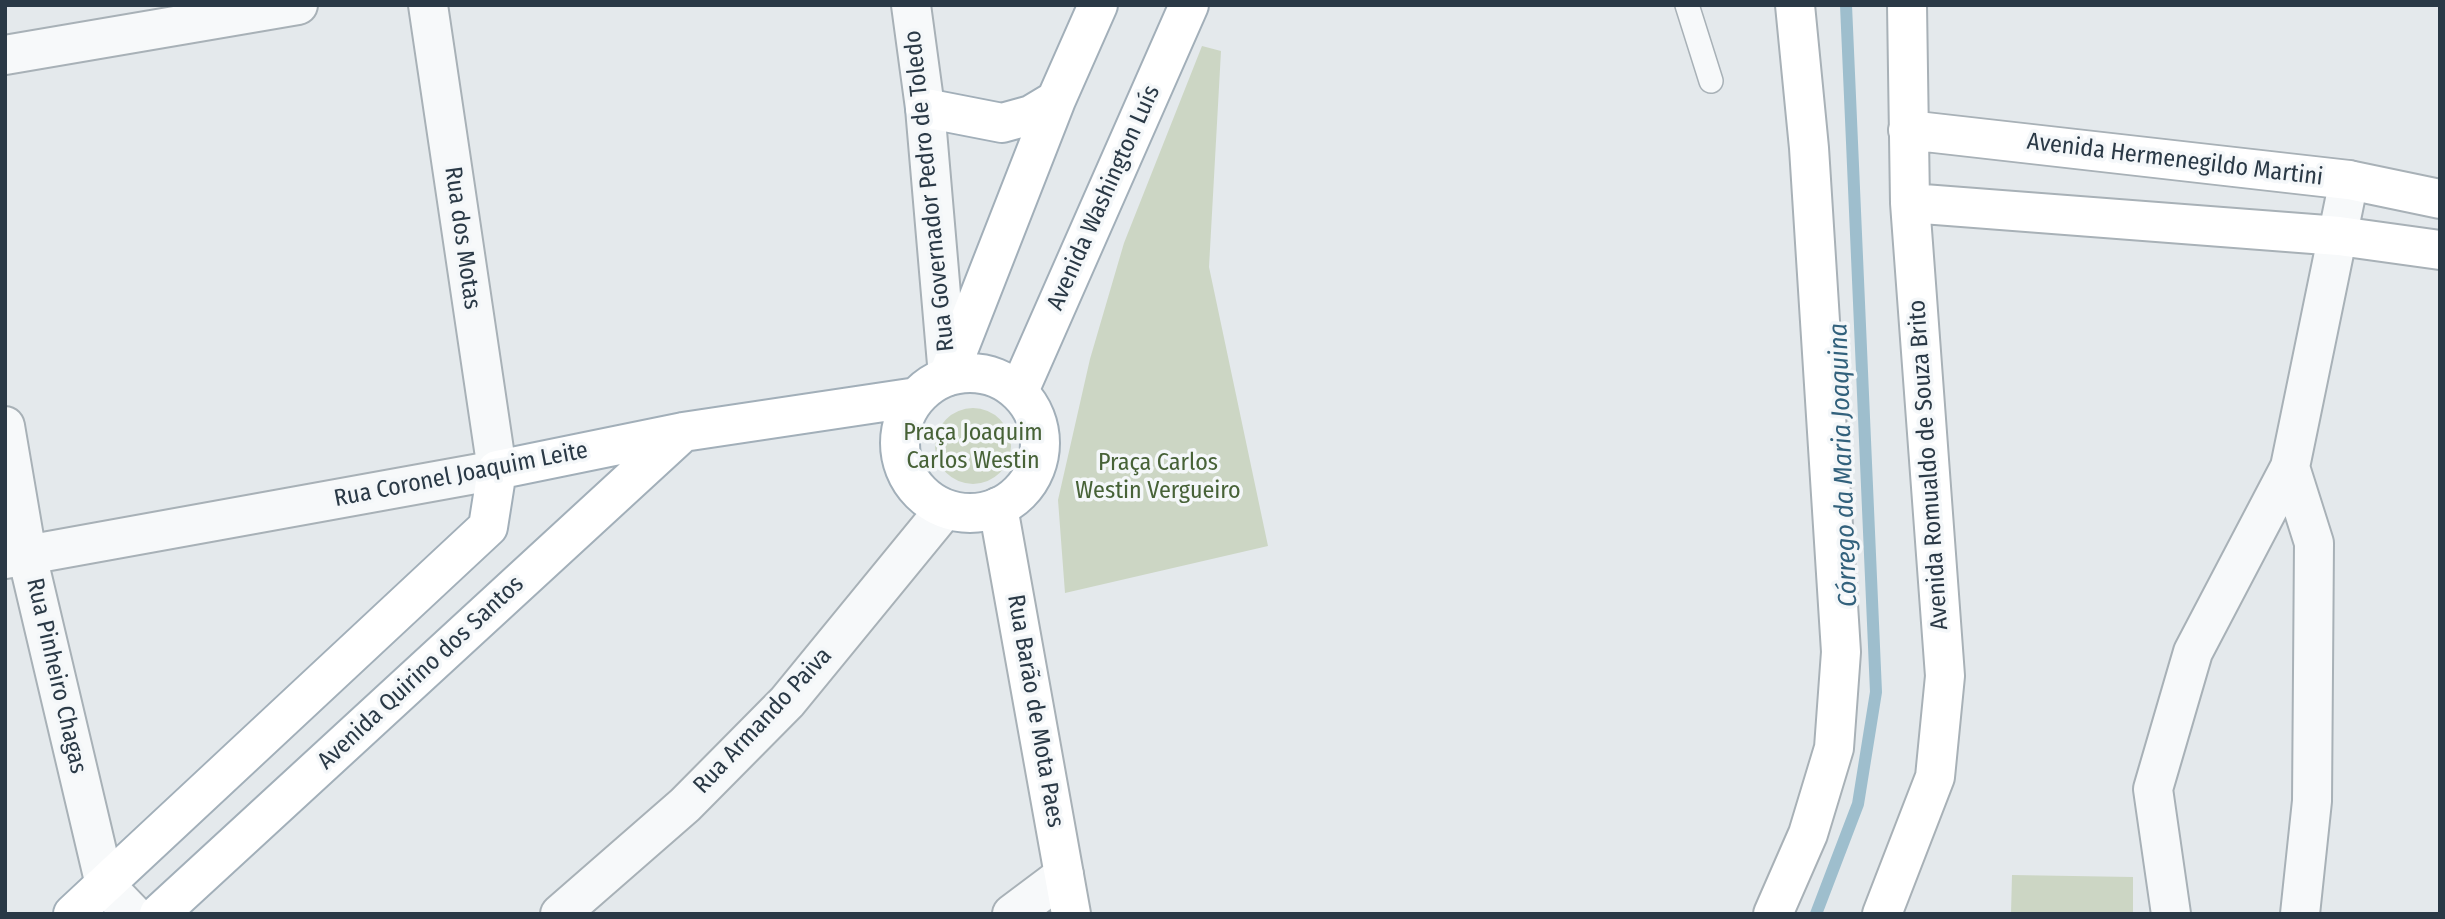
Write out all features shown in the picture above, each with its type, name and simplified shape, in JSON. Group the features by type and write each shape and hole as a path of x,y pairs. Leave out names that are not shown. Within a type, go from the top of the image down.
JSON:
{"main road":[{"path":"933,386 966,372 986,374 1003,380 1019,391 1033,409 1040,432 1040,455 1032,477 1018,495 998,507 981,512 963,513 945,509 926,498 911,481 902,460 900,438 905,416 933,386 1098,5"},
{"name":"Avenida Washington Luís","path":"1019,391 1189,5"},
{"path":"1773,914 1808,834 1834,748 1841,652 1809,148 1795,5"},
{"name":"Avenida Romualdo de Souza Brito","path":"1882,914 1935,777 1945,676 1910,203 1907,5"},
{"path":"925,108 1002,123 1031,115 1056,100"},
{"name":"Avenida Hermenegildo Martini","path":"1908,130 2349,180 2440,200"},
{"path":"1910,203 2339,236 2440,250"},
{"name":"Rua Coronel Joaquim Leite","path":"496,470 933,386"},
{"name":"Avenida Quirino dos Santos","path":"159,914 683,432"},
{"path":"73,914 488,527 496,470"},
{"name":"Rua Barão de Mota Paes","path":"998,507 1071,914"}],"street":[{"path":"5,55 298,5"},
{"name":"Rua dos Motas","path":"428,5 496,470"},
{"name":"Rua Governador Pedro de Toledo","path":"911,5 925,108 933,386"},
{"path":"2171,914 2153,789 2193,652 2290,467 2349,180"},
{"name":"Rua Pinheiro Chagas","path":"5,426 16,557 105,885"},
{"path":"2290,467 2314,542 2312,801 2300,914"},
{"name":"Rua Coronel Joaquim Leite","path":"16,557 496,470"},
{"name":"Rua Armando Paiva","path":"560,914 685,805 787,702 945,509"},
{"path":"1012,914 1064,875"},
{"path":"105,885 133,914"}],"lane":[{"path":"1688,5 1711,81"}],"green space":[{"name":"Praça Carlos Westin Vergueiro","path":"1202,46 1221,51 1209,267 1268,546 1065,593 1058,500 1090,359 1124,243"},
{"name":"Praça Joaquim Carlos Westin","path":"973,408 987,411 1000,419 1008,432 1011,446 1008,460 1000,473 987,481 973,484 959,481 946,473 938,460 935,446 938,432 946,419 959,411"},
{"path":"2012,875 2133,877 2133,914 2011,914"}],"waterway":[{"name":"Córrego da Maria Joaquina","path":"1816,914 1858,804 1876,692 1846,5"}]}
